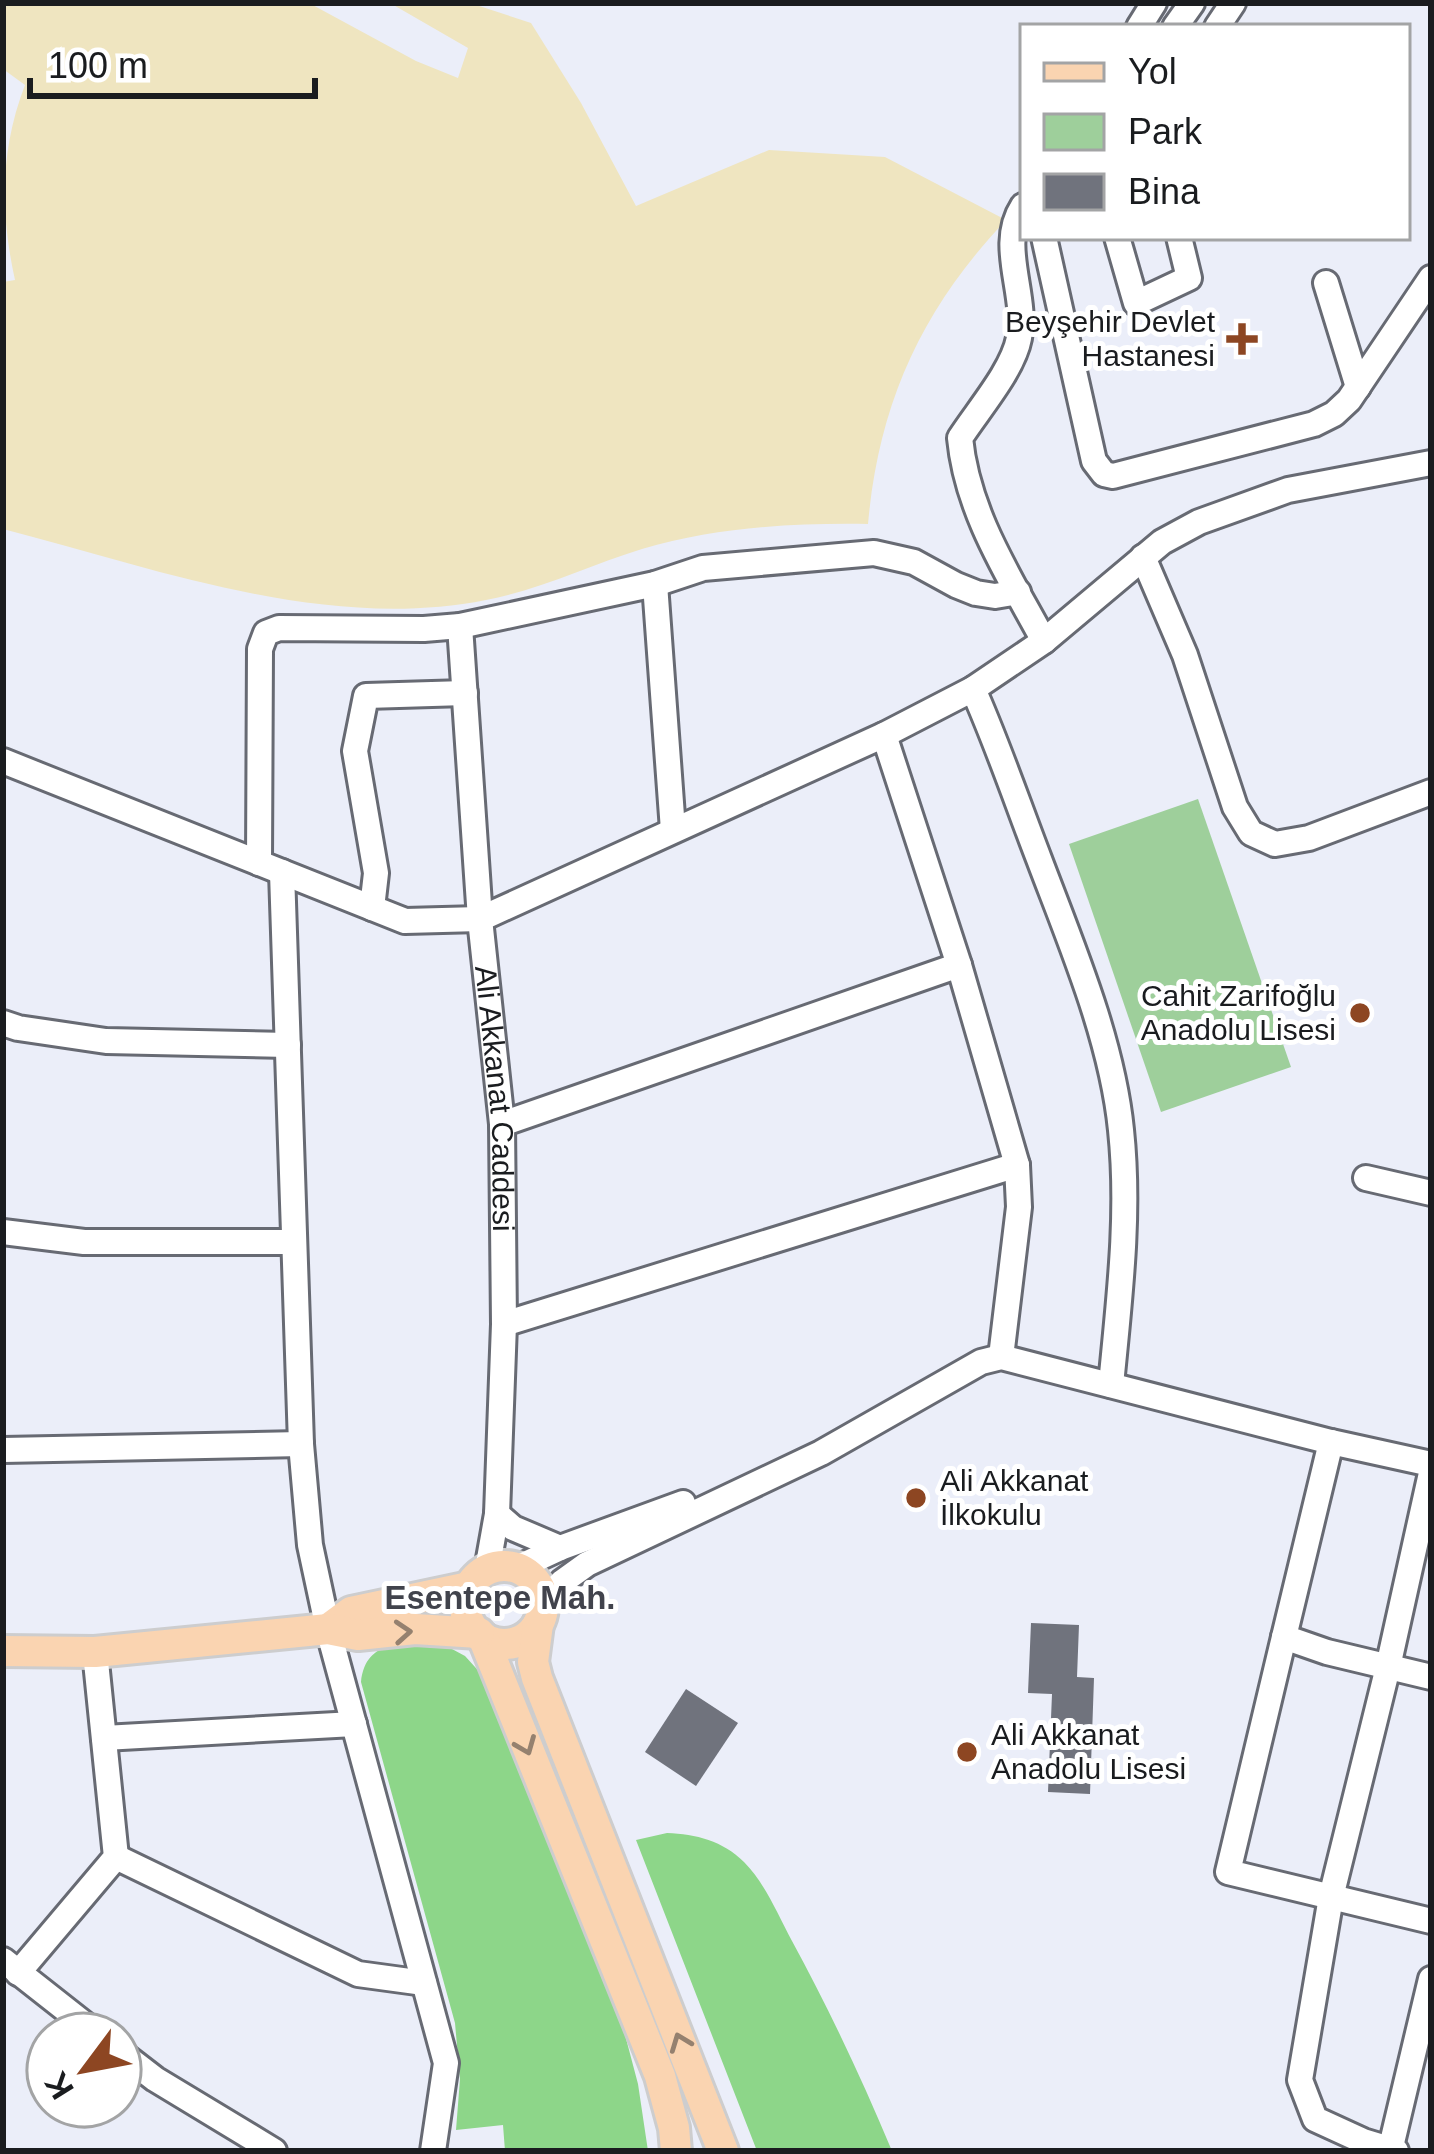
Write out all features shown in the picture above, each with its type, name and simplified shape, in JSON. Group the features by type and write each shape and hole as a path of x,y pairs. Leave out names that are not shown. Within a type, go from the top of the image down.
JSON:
{"main road":[{"path":"491,1575 466,1612 481,1635 660,2076 676,2151"},
{"path":"328,1629 351,1612 491,1575 533,1578 540,1588 533,1662 537,1678 723,2151"},
{"path":"3,1652 95,1652 328,1629 358,1635 416,1629 481,1635 501,1643 525,1638 540,1612"}],"street":[{"path":"1018,213 1012,263 1019,338 1009,364 960,438 970,494 1044,640"},
{"path":"1045,240 1094,461 1104,474 1113,476 1315,424 1334,414 1358,387 1431,278"},
{"path":"1118,240 1136,303 1189,278 1180,240"},
{"path":"1327,283 1358,387"},
{"path":"3,761 405,921 480,919 973,689 1044,640 1162,542 1198,522 1288,490 1431,463"},
{"path":"433,2151 446,2063 328,1629 310,1545 301,1444 288,1046 271,868 260,649 266,633 279,628 460,626 655,584 703,568 874,553 914,562 976,592 995,596 1018,592"},
{"path":"1143,557 1185,655 1235,807 1251,833 1274,844 1309,838 1431,792"},
{"path":"655,584 674,830"},
{"name":"Ali Akkanat Caddesi","path":"460,626 480,919 502,1124 504,1324 491,1575"},
{"path":"973,689 1073,950 1112,1084 1121,1130 1124,1252 1111,1385"},
{"path":"372,908 376,873 355,752 365,696 465,693"},
{"path":"884,734 1017,1165 1019,1207 1001,1357"},
{"path":"502,1124 959,965"},
{"path":"3,1023 106,1041 288,1046"},
{"path":"504,1324 1017,1165"},
{"path":"1366,1178 1431,1193"},
{"path":"3,1232 84,1242 294,1242"},
{"path":"540,1612 562,1582 587,1564 821,1453 981,1362 1001,1357 1431,1464"},
{"path":"1331,1442 1228,1872 1431,1921"},
{"path":"3,1450 301,1444"},
{"path":"491,1575 821,1453"},
{"path":"1431,1473 1331,1897 1300,2080 1315,2119 1392,2150 1431,1979"},
{"path":"496,1514 513,1528 560,1547"},
{"path":"1284,1637 1431,1677"},
{"path":"66,2010 11,1967 116,1857 95,1652"},
{"path":"104,1738 354,1724"},
{"path":"116,1857 358,1974 424,1983"},
{"path":"144,2071 274,2151"}],"green space":[{"path":"1198,799 1291,1067 1161,1112 1069,844"},
{"path":"439,1642 465,1656 485,1678 619,2012 638,2084 648,2151 505,2151 503,2125 456,2130 460,2079 455,2023 361,1682 364,1667 379,1650"},
{"path":"667,1833 718,1844 744,1862 758,1880 832,2018 892,2151 757,2151 636,1840"}],"sand":[{"path":"3,3 309,3 416,61 458,78 468,48 390,3 470,3 531,23 636,206 769,150 885,157 1006,220 951,288 910,360 882,438 868,524 783,526 698,536 642,549 506,596 425,608 364,608 242,592 3,529 3,282 15,280 5,181 11,133 25,85 3,69"}],"building":[{"path":"1031,1623 1079,1625 1077,1677 1094,1678 1090,1794 1048,1792 1052,1694 1028,1693"},
{"path":"686,1689 738,1723 696,1786 645,1752"}],"place":[{"name":"Beyşehir Devlet Hastanesi","path":"1242,339"},
{"name":"Cahit Zarifoğlu Anadolu Lisesi","path":"1360,1013"},
{"name":"Ali Akkanat İlkokulu","path":"916,1498"},
{"name":"Ali Akkanat Anadolu Lisesi","path":"967,1752"}],"district":[{"name":"Esentepe Mah.","path":"500,1597"}]}
